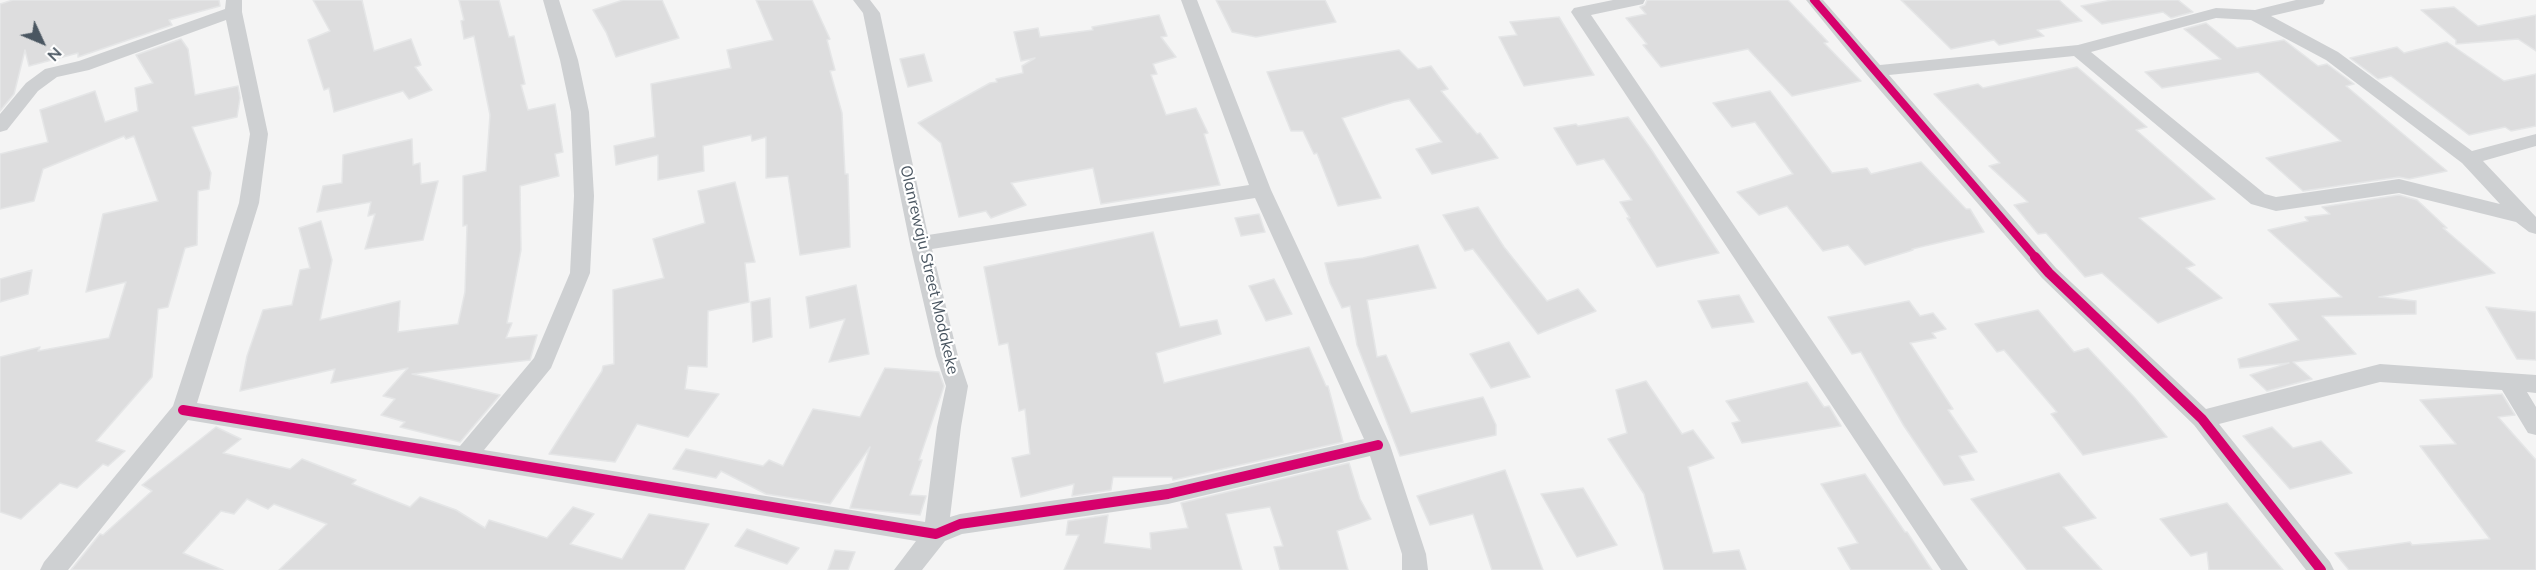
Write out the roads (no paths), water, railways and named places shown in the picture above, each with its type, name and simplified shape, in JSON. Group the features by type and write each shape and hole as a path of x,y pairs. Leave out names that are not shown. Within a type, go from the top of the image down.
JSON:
{"street":[{"path":"464,458 543,362 580,273 584,196 580,112 569,60 551,0"},
{"name":"Olanrewaju Street Modakeke","path":"861,0 871,13 920,244 947,356 957,386 949,427 936,534"},
{"path":"1189,0 1261,190 1378,446 1414,554 1415,570"},
{"path":"1637,0 1580,12 1955,570"},
{"path":"1814,0 2049,273 2202,419 2321,570"},
{"path":"1873,71 2078,50 2216,13 2255,15 2316,0"},
{"path":"0,126 32,87 51,73 83,66 234,6 259,134 249,203 183,410 53,570"},
{"path":"2255,15 2332,56 2469,158 2530,222"},
{"path":"2078,50 2258,199 2276,204 2399,186 2530,222"},
{"path":"2469,158 2536,140"},
{"path":"920,244 1261,190"},
{"path":"2202,419 2380,373 2536,384"},
{"path":"2509,383 2536,426"},
{"path":"183,410 936,534"},
{"path":"907,570 936,534 960,524 1168,494 1378,446"}]}
